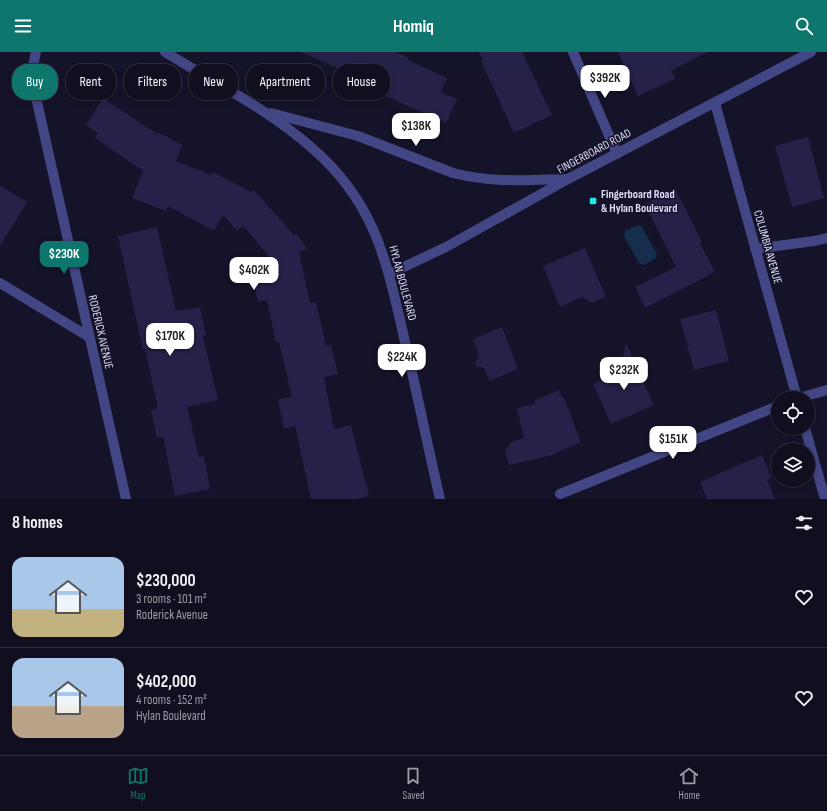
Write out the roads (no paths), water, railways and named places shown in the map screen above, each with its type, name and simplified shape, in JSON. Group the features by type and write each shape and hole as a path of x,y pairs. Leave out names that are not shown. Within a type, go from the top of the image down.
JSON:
{"street":[{"name":"RODERICK AVENUE","path":"36,52 33,66 33,84 126,499"},
{"name":"HYLAN BOULEVARD","path":"166,52 265,112 313,148 341,177 363,209 382,249 389,274 440,499"},
{"path":"573,52 617,154"},
{"name":"FINGERBOARD ROAD","path":"389,274 446,247 568,179 812,52"},
{"name":"COLUMBIA AVENUE","path":"715,103 796,391"},
{"path":"265,112 358,136 442,169 468,177 501,181 568,179"},
{"path":"755,249 827,238"},
{"path":"0,283 89,337"},
{"path":"815,393 827,390"},
{"path":"560,494 771,409"},
{"path":"807,435 825,499"}],"water":[{"path":"638,225 642,227 657,254 655,259 644,265 639,263 624,236 625,231"}],"place":[{"name":"Fingerboard Road & Hylan Boulevard","path":"593,201"}]}
